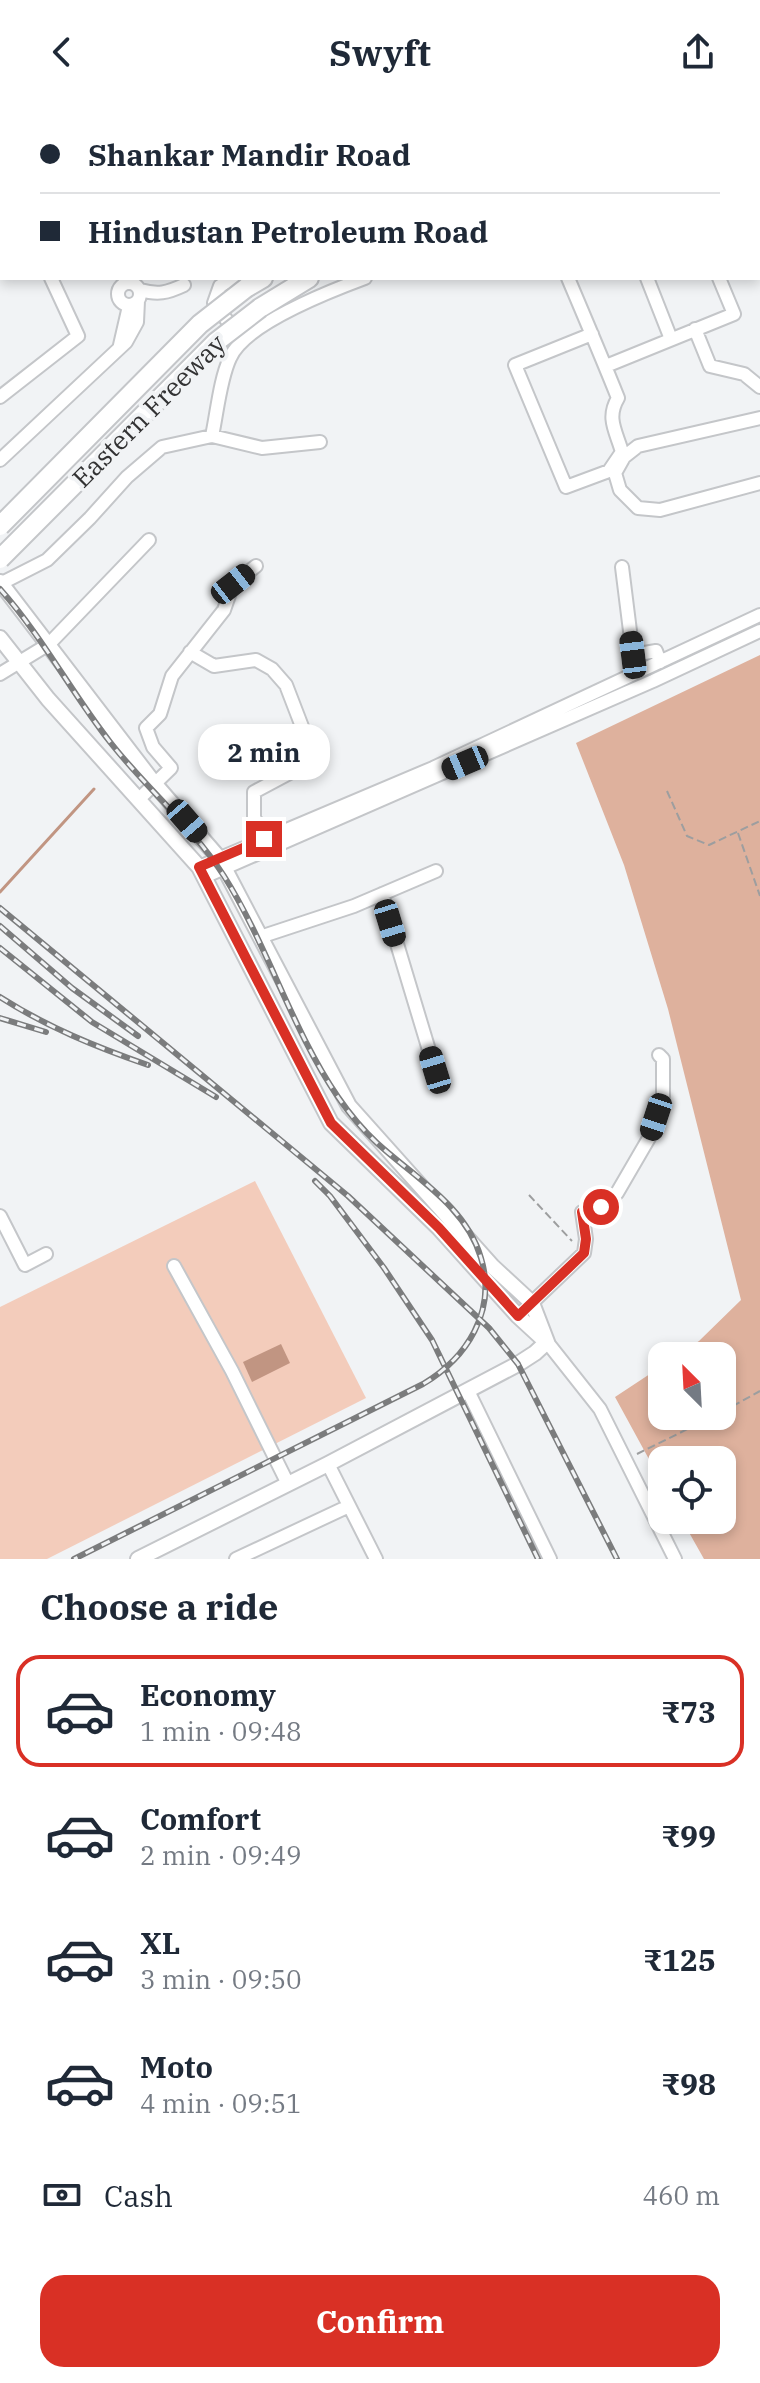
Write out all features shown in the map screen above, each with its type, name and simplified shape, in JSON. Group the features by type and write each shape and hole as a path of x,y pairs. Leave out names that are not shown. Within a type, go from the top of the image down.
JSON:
{"highway":[{"name":"Eastern Freeway","path":"0,559 216,342 260,308 306,280"},
{"name":"Eastern Freeway","path":"0,526 240,283"}],"main road":[{"path":"0,583 154,783 222,863 349,1106 492,1266 532,1303 547,1342"},
{"path":"0,638 48,699 201,872 331,1123 439,1228 518,1316 547,1342"},
{"path":"138,1559 468,1391 535,1353 547,1342"}],"street":[{"path":"0,397 78,336 52,280"},
{"path":"212,436 229,360 241,340 272,320 336,288 359,280"},
{"path":"569,280 606,366 618,398 611,407 611,415 622,452 609,471 566,487 515,365 592,334"},
{"path":"648,280 671,339"},
{"path":"606,366 734,314 720,280"},
{"path":"240,283 220,286 214,303 241,340"},
{"path":"0,460 120,345 130,289 167,293 184,285"},
{"path":"695,329 710,366 744,374 760,387"},
{"path":"760,418 638,446 624,457 615,473 620,490 638,508 660,510 760,483"},
{"path":"0,583 47,560 127,477 162,447 212,436 262,448 320,442"},
{"path":"0,674 49,644 149,540"},
{"path":"139,799 171,768 153,747 146,728 160,714 172,676 224,610 233,584 256,566"},
{"path":"622,567 633,655 656,651 660,662"},
{"path":"222,863 264,839 433,768 760,615"},
{"path":"201,872 653,681 760,631"},
{"path":"190,652 214,666 256,660 272,669 286,685 306,737 305,752 299,768 254,792 254,817 264,839"},
{"path":"260,937 382,894 436,871"},
{"path":"382,894 435,1070"},
{"path":"518,1316 584,1253 586,1239 582,1212 601,1207 617,1193 649,1138 663,1096 663,1059 659,1055"},
{"path":"0,1216 25,1265 46,1254"},
{"path":"174,1266 232,1371 288,1484"},
{"path":"547,1342 600,1409 675,1559"},
{"path":"468,1391 550,1559"},
{"path":"328,1464 376,1559"},
{"path":"236,1559 349,1506"}],"path":[{"path":"667,791 687,836 709,845 760,821"},
{"path":"738,832 760,896"},
{"path":"529,1195 584,1253"},
{"path":"736,1404 760,1391"},
{"path":"625,1459 685,1430"}],"shaded area":[{"path":"760,655 760,1559 704,1559 690,1534 736,1534 736,1446 648,1446 648,1457 615,1397 648,1375 648,1430 736,1430 736,1342 698,1342 741,1300 668,1009 624,865 576,743"},
{"path":"255,1181 366,1398 47,1559 0,1559 0,1307"},
{"path":"281,1344 290,1363 252,1382 243,1362"}],"waterway":[{"path":"0,892 94,789"}],"railway":[{"path":"0,589 110,742 183,824 224,876 254,930 321,1071 371,1138 437,1194 464,1223 481,1258 485,1278 481,1314 465,1347 453,1361 423,1384 74,1559"},
{"path":"0,908 348,1196 489,1328 518,1364 617,1559"},
{"path":"0,926 72,988 138,1036"},
{"path":"0,948 92,1022 216,1097"},
{"path":"0,997 72,1036 148,1065"},
{"path":"0,1018 46,1032"},
{"path":"315,1181 330,1196 384,1268 432,1340 538,1559"}],"route":[{"path":"264,839 199,867 331,1123 439,1228 518,1316 584,1253 586,1239 581,1222 582,1212 601,1207"}]}
